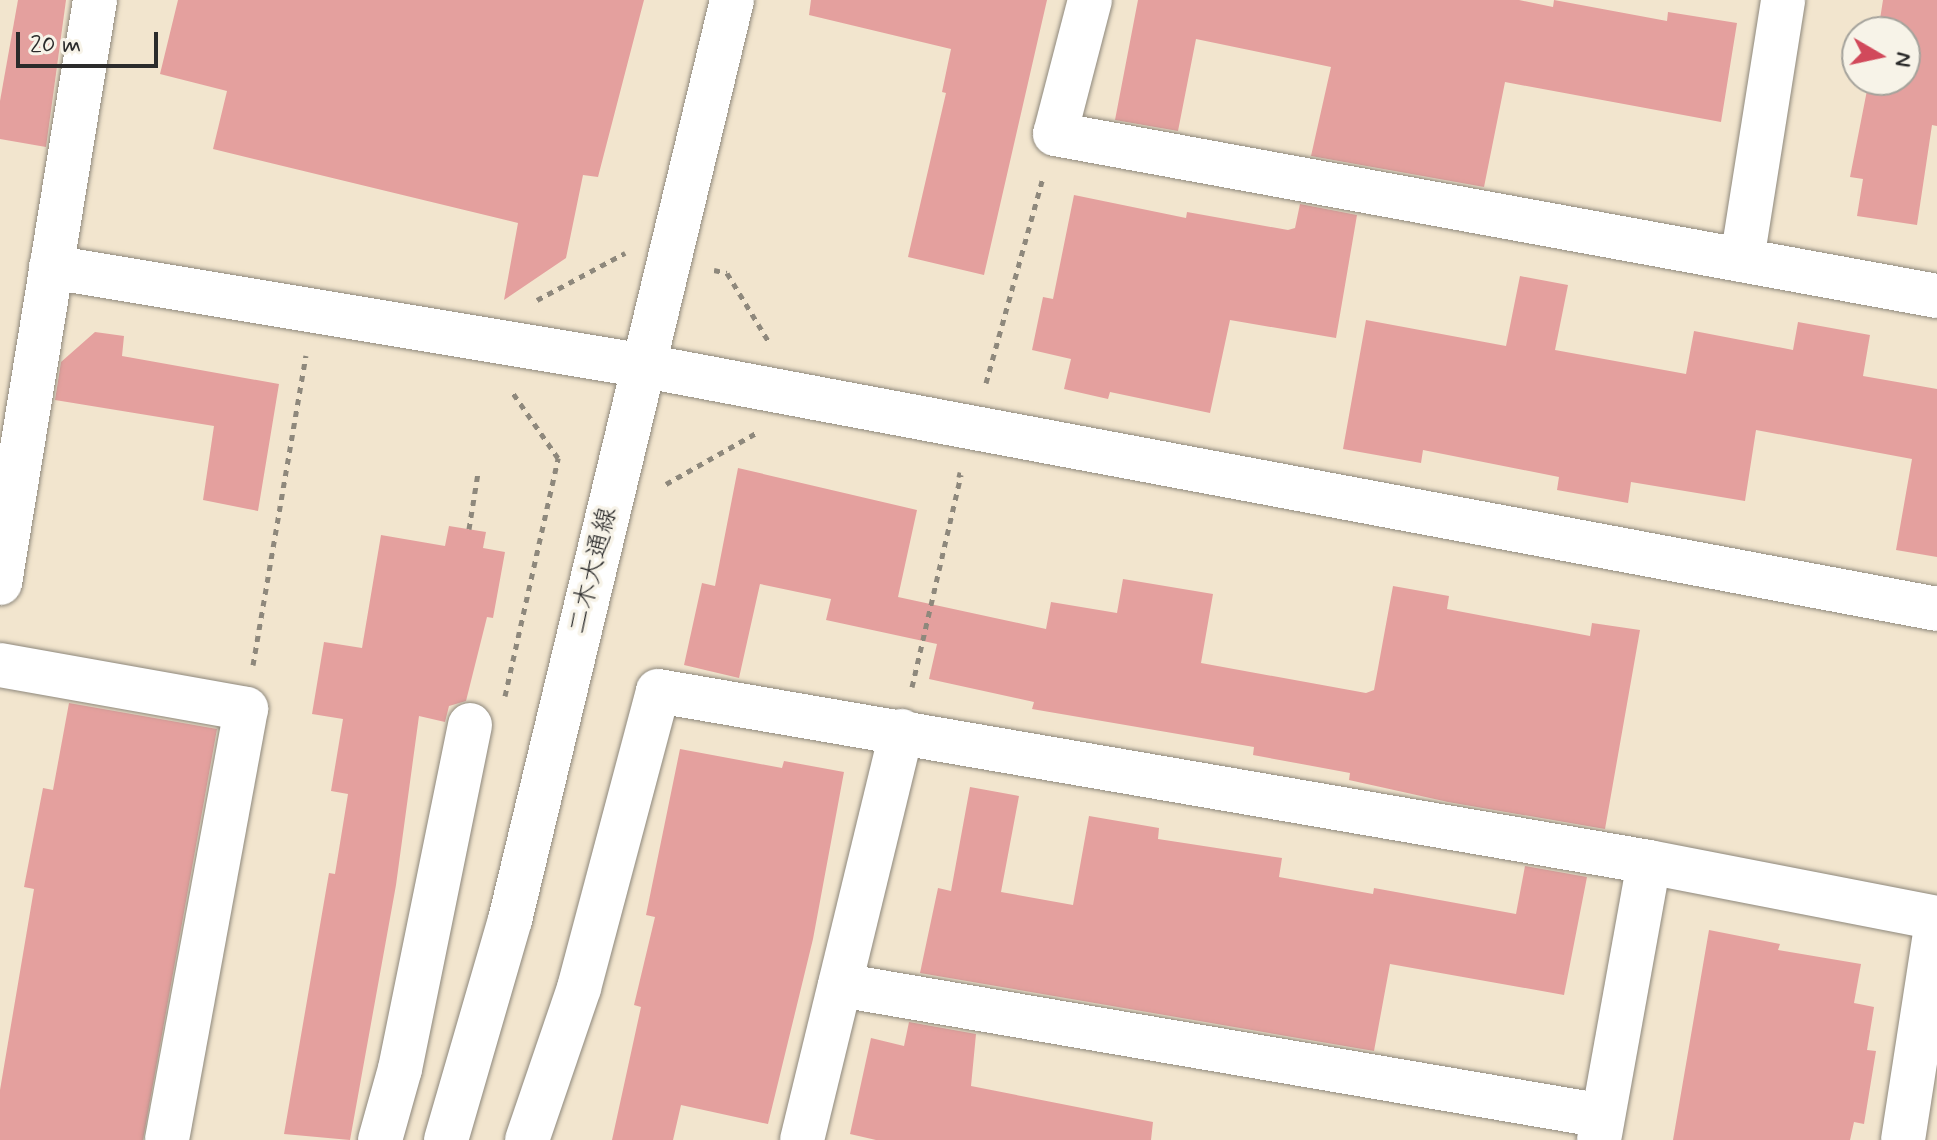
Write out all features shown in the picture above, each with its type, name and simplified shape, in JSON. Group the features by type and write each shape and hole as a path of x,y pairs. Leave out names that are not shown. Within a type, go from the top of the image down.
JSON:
{"street":[{"path":"0,583 95,0"},
{"name":"二木大通線","path":"446,1140 510,920 732,0"},
{"path":"1090,0 1055,134 1937,296"},
{"path":"1742,260 1783,0"},
{"path":"51,267 645,366 1937,609"},
{"path":"0,665 246,709 167,1140"},
{"path":"527,1140 579,988 658,691 1649,862 1937,920 1903,1140"},
{"path":"380,1140 400,1069 470,725"},
{"path":"802,1140 902,731"},
{"path":"840,985 1601,1128 1649,862"}],"path":[{"path":"970,385 985,388 1055,134"},
{"path":"527,306 619,252 634,254"},
{"path":"709,270 727,273 772,349"},
{"path":"246,709 306,352"},
{"path":"755,436 770,439"},
{"path":"469,529 478,473"},
{"path":"902,731 961,475 947,473"}],"building":[{"path":"18,0 66,0 46,147 0,139 0,101"},
{"path":"178,0 644,0 598,177 583,175 566,258 504,300 518,223 213,149 227,91 160,74"},
{"path":"811,0 1047,0 984,275 908,257 946,93 942,92 951,49 809,15"},
{"path":"1138,0 1519,0 1553,7 1554,0 1667,21 1668,12 1737,23 1721,122 1505,82 1484,187 1311,156 1331,67 1196,39 1178,131 1115,120"},
{"path":"1883,0 1937,0 1937,126 1932,125 1917,225 1857,216 1863,179 1850,177 1866,96 1921,96 1921,16 1880,16"},
{"path":"1074,195 1186,218 1187,212 1288,230 1295,228 1300,204 1357,215 1336,338 1230,320 1210,413 1110,392 1108,399 1064,389 1071,359 1032,350 1043,297 1053,299"},
{"path":"1520,276 1568,285 1555,350 1686,374 1694,331 1793,350 1798,322 1870,335 1863,376 1937,389 1937,557 1896,550 1912,459 1756,430 1745,501 1631,482 1628,503 1557,490 1559,477 1423,450 1421,463 1343,449 1366,320 1506,346"},
{"path":"95,332 124,336 122,356 279,384 258,511 203,500 214,426 55,400 61,362"},
{"path":"738,468 917,510 898,597 1046,629 1051,602 1117,613 1123,579 1213,594 1201,663 1366,693 1374,690 1393,586 1449,596 1447,609 1590,636 1592,623 1640,630 1605,829 1448,802 1349,780 1350,773 1253,755 1254,747 1032,709 1034,702 929,679 937,644 826,620 831,599 760,584 739,678 684,665 702,583 715,586"},
{"path":"449,526 486,532 483,548 505,552 493,618 487,617 466,701 449,706 445,722 419,716 396,885 350,1140 284,1134 329,873 335,874 348,794 331,791 343,719 312,714 324,642 362,648 381,535 445,546"},
{"path":"69,703 217,729 143,1140 0,1140 0,1090 34,889 24,887 43,788 53,790"},
{"path":"680,749 782,768 784,761 844,772 813,939 768,1124 681,1105 673,1140 612,1140 641,1007 634,1005 655,917 646,915"},
{"path":"970,787 1019,796 1001,892 1073,905 1089,816 1159,828 1158,839 1282,858 1279,877 1373,894 1374,888 1516,914 1525,866 1587,877 1564,995 1390,964 1374,1051 920,973 938,888 951,891"},
{"path":"1709,930 1780,944 1778,950 1861,964 1854,1003 1874,1007 1867,1050 1876,1051 1864,1124 1854,1122 1850,1140 1673,1140"},
{"path":"909,1022 976,1034 971,1086 1153,1122 1151,1140 876,1140 850,1134 871,1038 904,1046"}]}
